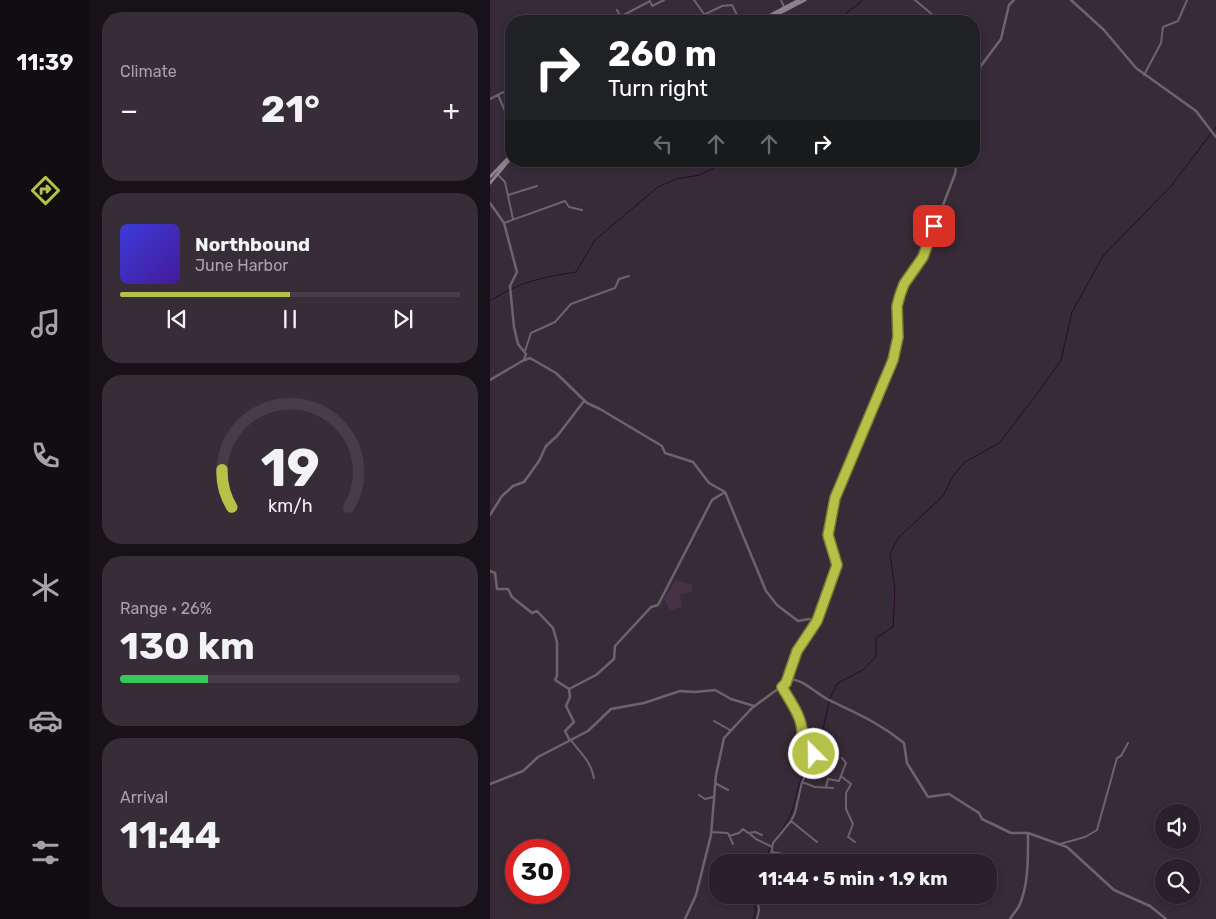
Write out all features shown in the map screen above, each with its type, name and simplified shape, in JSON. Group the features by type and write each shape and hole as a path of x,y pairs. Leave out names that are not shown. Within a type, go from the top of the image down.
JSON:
{"main road":[{"path":"775,15 799,0"},
{"path":"772,15 805,0"},
{"path":"490,177 505,162"},
{"path":"490,182 505,163"}],"street":[{"path":"624,15 650,1 652,6 664,0"},
{"path":"694,0 704,14 722,6 732,5 737,15"},
{"path":"781,0 785,9"},
{"path":"915,0 933,15"},
{"path":"980,68 1001,39 1010,5 1014,0"},
{"path":"1071,0 1104,30 1144,75 1196,111 1215,136"},
{"path":"1144,75 1161,43 1163,26 1178,21 1187,0"},
{"path":"617,10 619,15"},
{"path":"490,99 505,91"},
{"path":"498,95 505,110"},
{"path":"685,919 696,895 711,832 713,797 724,738 755,706 782,687 788,679 797,651 817,621 837,565 828,535 835,498 893,360 898,337 897,306 904,284 923,257 956,167"},
{"path":"497,173 505,182 513,219"},
{"path":"508,195 537,186"},
{"path":"504,223 565,201 569,207 582,210"},
{"path":"490,203 504,223 517,272 511,287 518,344 525,351"},
{"path":"525,360 525,351 531,333 555,322 571,304 615,288 620,279 628,276"},
{"path":"490,380 530,358 556,373 584,401 600,408 662,446 665,453 692,462 709,483 725,492 766,591 777,605 798,621 809,619 817,621"},
{"path":"490,515 502,496 513,486 524,482 540,461 546,446 558,435 584,401"},
{"path":"569,689 596,675 614,659 615,646 651,607 658,605 712,500 725,492"},
{"path":"490,571 495,573 498,590 508,589 512,597 532,613 537,611 553,628 558,649 557,676 555,680 569,689"},
{"path":"788,679 794,679 806,684 831,701 883,726 904,743 907,763 928,797 949,794 979,813 982,819 1011,833 1028,833 1067,847 1114,890 1150,906 1166,919"},
{"path":"782,687 797,714 802,727 802,734 812,737 815,749 812,760"},
{"path":"569,689 570,697 566,706 574,722 565,731 577,751 585,755 594,778"},
{"path":"490,784 523,771 538,757 588,730 611,709 644,703 680,691 715,690 743,704 755,706"},
{"path":"714,721 730,730"},
{"path":"1060,844 1085,837 1097,830 1116,758 1121,756 1128,743"},
{"path":"826,787 828,779 839,781 842,777 846,764 842,758"},
{"path":"770,846 791,821 795,813 798,790 807,772 817,764 815,762"},
{"path":"842,777 851,784 846,793 846,809 852,824 848,838 855,842"},
{"path":"802,782 815,787 833,788"},
{"path":"715,783 728,790"},
{"path":"700,795 706,798 713,797"},
{"path":"791,821 817,842"},
{"path":"729,836 739,833 743,829 770,846 772,852 783,854"},
{"path":"711,832 728,833 733,844"},
{"path":"750,834 755,832 762,835"},
{"path":"1010,919 1018,908 1023,894 1028,863 1028,833"},
{"path":"757,919 758,904"}],"shaded area":[{"path":"676,580 692,585 692,592 680,595 682,607 670,610 664,599"}],"waterway":[{"path":"844,15 863,0"},
{"path":"767,854 789,818 803,775 815,762 824,758 822,734 830,698 838,683 863,670 876,656 876,638 893,627 895,589 890,554 898,538 943,496 953,476 965,462 999,443 1034,398 1061,360 1072,312 1103,256 1171,186 1216,127"},
{"path":"490,301 511,289 531,281 576,272 595,240 658,187 676,179 700,175 715,167"},
{"path":"753,919 756,912 755,904"}],"route":[{"path":"814,754 815,749 812,737 811,735 802,734 802,727 797,714 782,687 788,679 792,661 797,651 817,621 820,608 837,565 828,535 829,520 835,498 893,360 898,337 897,306 904,284 923,257 934,226"}]}
